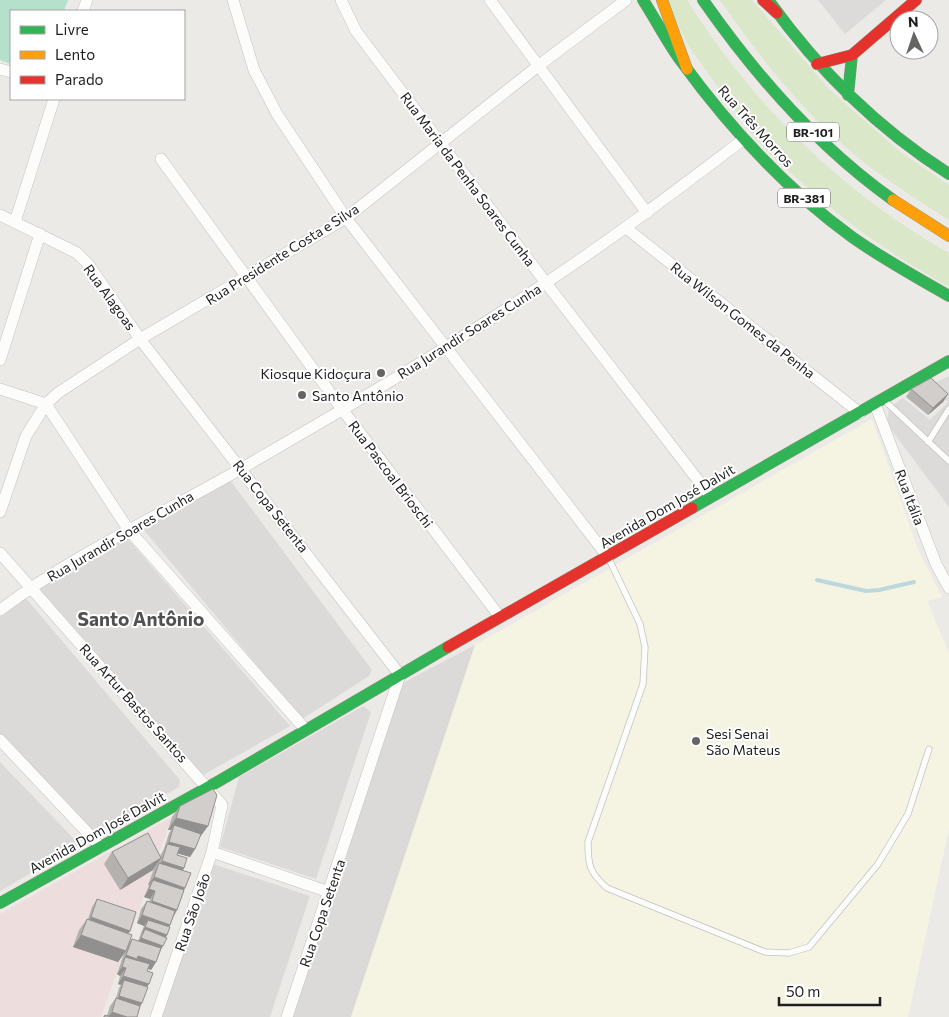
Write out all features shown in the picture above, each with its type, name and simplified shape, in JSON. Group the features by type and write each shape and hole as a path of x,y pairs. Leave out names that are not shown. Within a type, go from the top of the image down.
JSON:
{"main road":[{"name":"Rua Três Morros","path":"643,0 686,69 744,139 790,186 827,218 879,255 949,296"},
{"path":"662,0 686,69"},
{"name":"BR-101","path":"703,0 749,64 828,149 910,214 949,236"},
{"path":"763,0 777,13"},
{"path":"768,0 817,64 848,95 906,144 949,174"},
{"path":"817,64 852,54 916,0"},
{"path":"848,95 852,54"},
{"name":"Avenida Dom José Dalvit","path":"0,903 208,787 500,617 949,361"}],"street":[{"path":"233,0 254,70 277,114 346,218 447,346 608,557"},
{"name":"Rua Maria da Penha Soares Cunha","path":"342,0 356,31 546,283 711,497"},
{"path":"490,0 647,213"},
{"name":"Rua Presidente Costa e Silva","path":"0,512 26,436 46,404 140,339 346,218 442,144 538,66 626,0"},
{"path":"15,222 54,100"},
{"name":"Rua Jurandir Soares Cunha","path":"0,610 30,587 128,528 242,468 447,346 546,283 626,228 744,139"},
{"name":"Rua Pascoal Brioschi","path":"161,159 342,409 500,617"},
{"name":"Rua Alagoas","path":"0,215 77,254 88,264 140,339"},
{"name":"Rua Wilson Gomes da Penha","path":"626,228 860,413"},
{"path":"0,360 40,234"},
{"name":"Rua Copa Setenta","path":"140,339 242,468 400,675 287,1017"},
{"path":"0,389 46,404 128,528 306,730"},
{"name":"Rua Itália","path":"879,402 936,564 949,588"},
{"name":"Rua Artur Bastos Santos","path":"0,553 208,787"},
{"path":"0,740 101,847"},
{"name":"Rua São João","path":"156,1017 212,852 222,805 208,787"},
{"path":"212,852 329,892"}],"lane":[{"path":"879,402 949,461"},
{"path":"928,442 949,409"},
{"path":"608,557 640,624 645,647 643,684 588,842 588,862 594,876 607,888 765,952 790,953 809,947 878,864 908,814 929,749"}],"shaded area":[{"path":"818,0 886,0 845,34"},
{"path":"949,376 949,507 887,424 889,408 903,398 930,420 948,402 930,385"},
{"name":"Sesi Senai São Mateus","path":"872,419 919,552 942,597 927,601 949,653 949,829 908,1017 351,1017 475,645"},
{"path":"230,480 372,670 369,676 302,719 143,529"},
{"path":"127,538 290,726 203,775 38,587"},
{"path":"24,596 180,780 179,787 96,834 0,736 0,612"},
{"path":"475,645 351,1017 289,1017 399,685"},
{"path":"363,706 371,712 316,879 220,847 239,777"},
{"path":"0,762 80,845 0,891"},
{"path":"172,817 101,1017 0,1017 0,914"},
{"path":"213,864 310,896 270,1017 160,1017"}],"green space":[{"path":"0,0 68,0 64,10 10,10 10,64 0,60"},
{"path":"666,0 687,0 740,75 802,143 871,202 909,229 949,253 949,287 866,235 832,209 774,158 755,138 689,47"},
{"path":"720,0 752,0 829,89 899,151 949,185 949,220 861,160 821,124 784,85"}],"building":[{"path":"931,378 948,394 933,408 911,389"},
{"path":"213,789 217,795 208,826 176,818 180,806"},
{"path":"174,825 201,834 195,849 169,842"},
{"path":"148,833 161,858 128,878 112,852"},
{"path":"167,844 180,847 177,855 187,858 184,868 162,861"},
{"path":"159,863 191,873 185,888 154,877"},
{"path":"153,880 184,890 177,910 152,901 155,891 149,889"},
{"path":"97,899 136,912 130,931 91,917"},
{"path":"147,901 175,911 170,925 142,915"},
{"path":"87,919 132,935 126,951 81,935"},
{"path":"148,920 170,927 167,935 145,927"},
{"path":"145,929 167,938 163,946 141,938"},
{"path":"132,939 161,948 156,962 138,956 137,959 126,955"},
{"path":"125,957 150,964 147,971 153,973 149,984 123,976 126,968 122,967"},
{"path":"124,980 148,987 142,1003 119,996"},
{"path":"116,998 140,1006 137,1017 127,1017 112,1012"}],"waterway":[{"path":"817,580 866,591 914,582"}],"traffic: fast":[{"path":"643,0 676,54 699,86 739,133 782,178 804,199 852,237 949,296"},
{"path":"703,0 744,56 789,108 839,157 893,200"},
{"path":"769,1 808,51 851,96 874,118 949,174"},
{"path":"848,95 852,55"},
{"path":"692,508 949,361"},
{"path":"0,903 219,781 448,647"}],"traffic: slow":[{"path":"662,0 687,69"},
{"path":"893,200 949,236"}],"traffic: jam":[{"path":"763,0 777,13"},
{"path":"817,64 852,55 916,0"},
{"path":"448,647 692,508"}],"place":[{"name":"Kiosque Kidoçura","path":"381,373"},
{"name":"Santo Antônio","path":"302,395"},
{"name":"Sesi Senai São Mateus","path":"696,741"}],"district":[{"name":"Santo Antônio","path":"141,618"}]}
